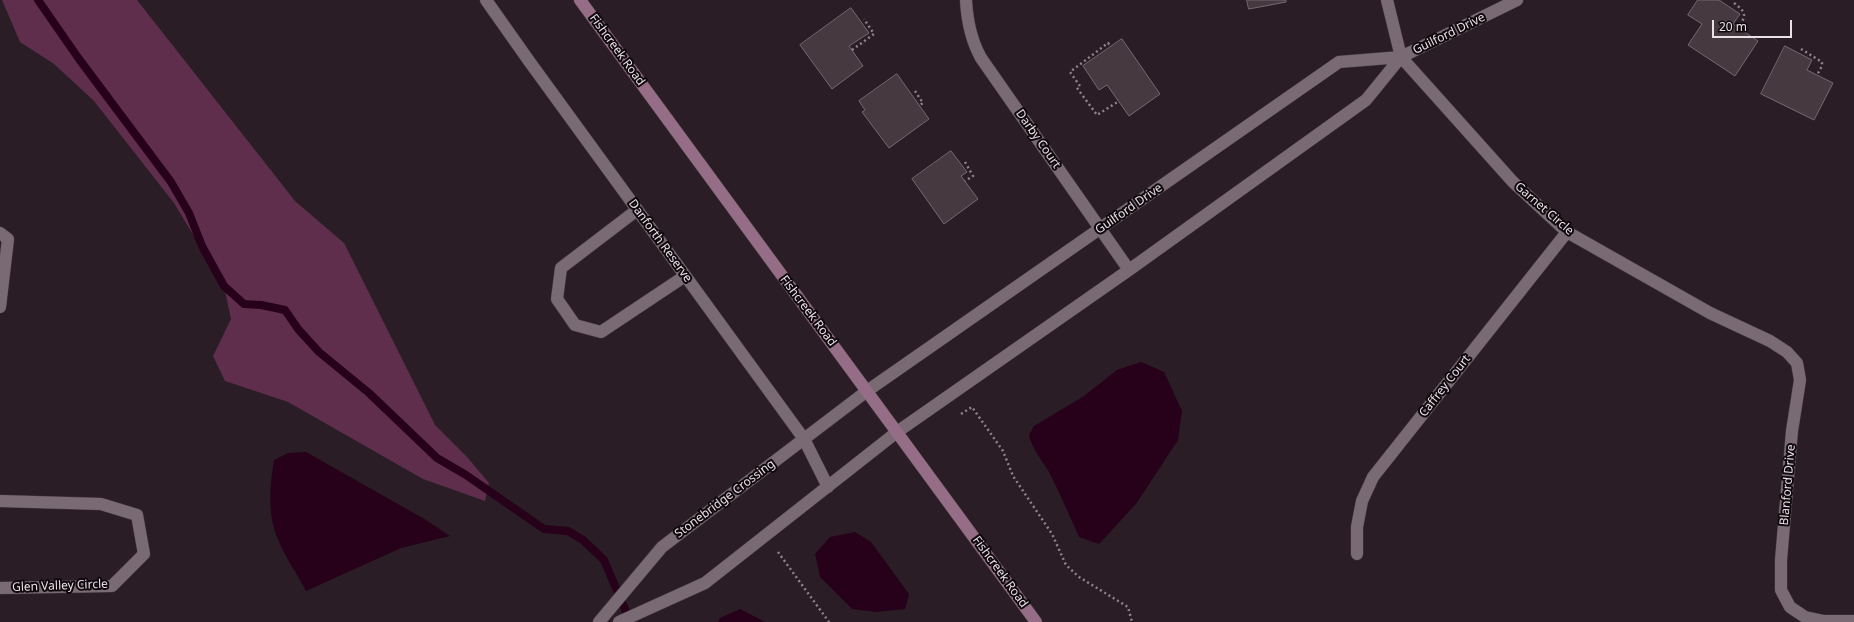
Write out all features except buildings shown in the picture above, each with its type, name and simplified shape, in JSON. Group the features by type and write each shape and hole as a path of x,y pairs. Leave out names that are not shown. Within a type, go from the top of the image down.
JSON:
{"main road":[{"name":"Fishcreek Road","path":"580,0 1036,622"}],"street":[{"name":"Danforth Reserve","path":"486,0 804,439 828,487"},
{"name":"Darby Court","path":"966,0 967,16 975,46 981,58 1129,270"},
{"name":"Garnet Circle","path":"1386,0 1401,57 1513,182 1567,232 1710,313 1770,341 1788,352 1796,363 1800,380"},
{"name":"Guilford Drive","path":"867,391 1340,62 1401,57 1517,0"},
{"name":"Guilford Drive","path":"897,432 1129,270 1366,100 1401,57"},
{"path":"637,210 561,268 557,299 575,325 601,332 685,276"},
{"name":"Caffrey Court","path":"1357,554 1357,527 1362,501 1373,477 1567,232"},
{"path":"0,233 8,239 0,307"},
{"name":"Blanford Drive","path":"1800,380 1792,439 1781,560 1781,590 1790,607 1805,617 1824,621 1854,622"},
{"name":"Stonebridge Crossing","path":"598,622 662,547 867,391"},
{"path":"618,622 705,583 897,432"},
{"name":"Glen Valley Circle","path":"0,501 101,504 137,515 144,554 112,586 0,588"}],"path":[{"path":"1734,3 1743,10 1744,15 1744,19 1738,28"},
{"path":"852,50 874,34 864,19"},
{"path":"1111,47 1108,43 1070,72 1078,87 1097,115 1118,100"},
{"path":"1800,49 1822,62 1822,66 1817,75"},
{"path":"915,91 923,103 920,105"},
{"path":"964,162 973,176 965,181"},
{"path":"959,415 972,407 1003,451 1013,476 1052,534 1066,565 1079,577 1128,607 1132,622"},
{"path":"774,546 830,622"}],"shaded area":[{"path":"2,0 137,0 295,201 344,243 435,425 467,457 489,483 485,501 423,479 288,402 225,381 213,356 231,319 224,286 174,203 94,101 54,64 20,42"},
{"path":"1141,362 1164,372 1182,411 1178,440 1136,504 1099,544 1079,537 1061,496 1049,472 1035,450 1029,435 1034,426 1084,396 1117,370"},
{"path":"306,452 426,520 450,536 401,548 306,591 278,539 272,520 270,500 274,460 288,453"},
{"path":"855,532 871,542 909,594 905,609 877,612 852,609 820,577 815,554 830,537"},
{"path":"740,609 765,622 718,622 720,618"}],"waterway":[{"path":"38,0 79,59 171,182 189,213 202,246 224,286 244,304 261,305 285,310 298,329 319,352 369,393 437,458 466,475 544,529 568,531 583,540 604,560 630,621"}]}
